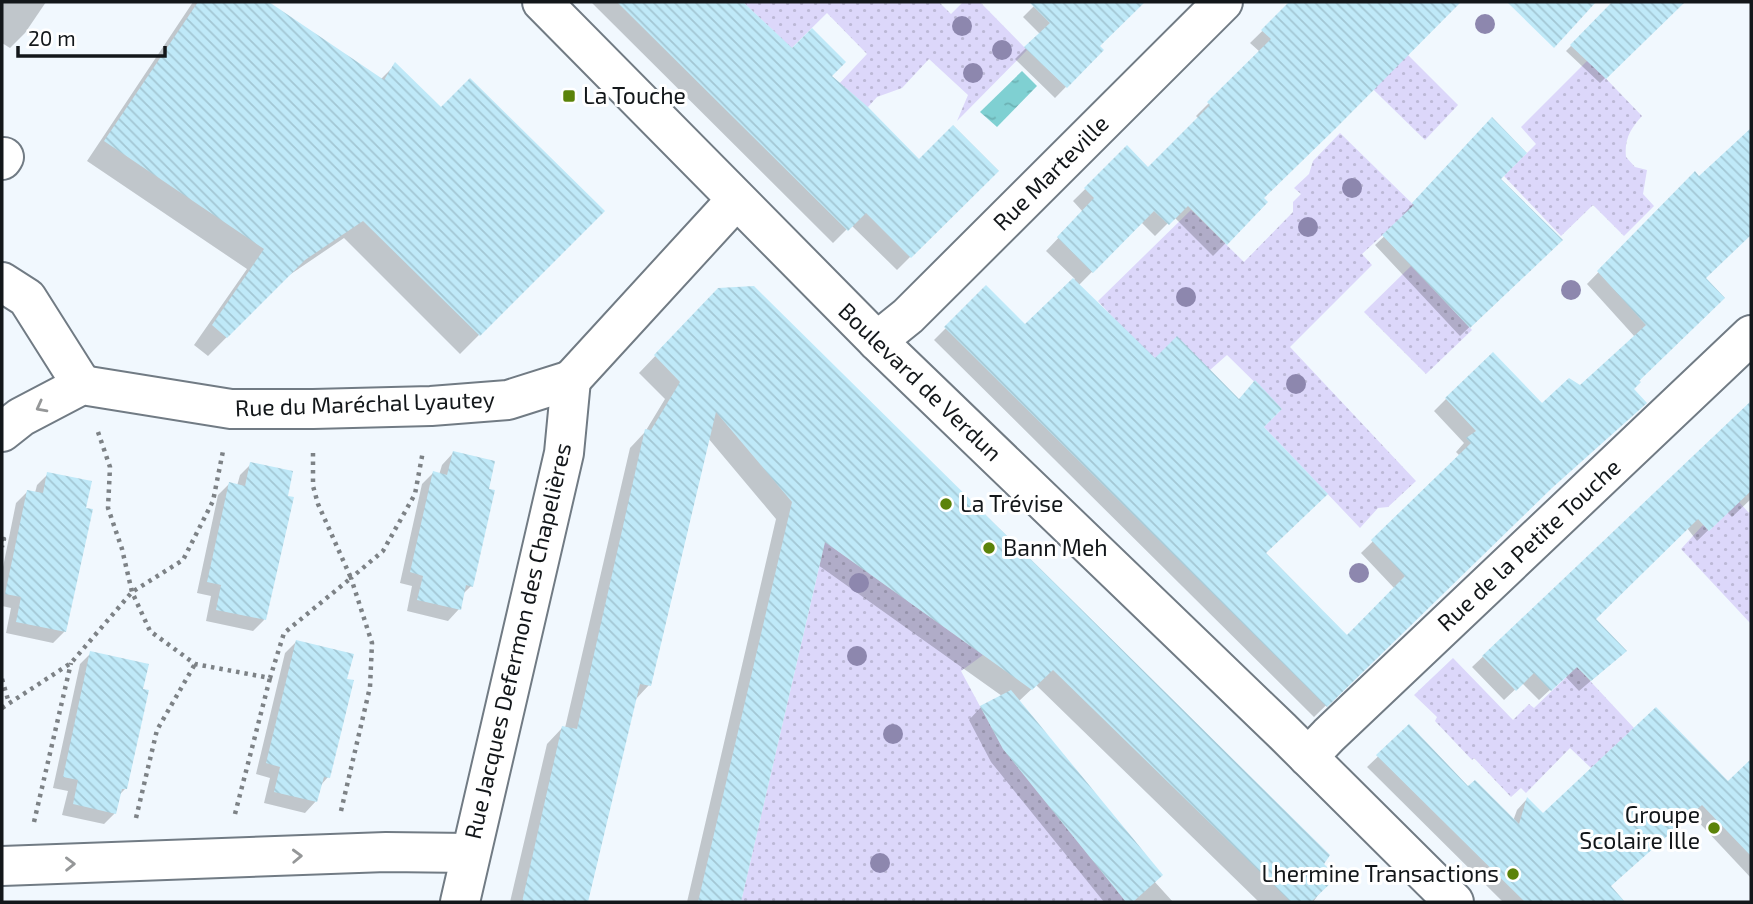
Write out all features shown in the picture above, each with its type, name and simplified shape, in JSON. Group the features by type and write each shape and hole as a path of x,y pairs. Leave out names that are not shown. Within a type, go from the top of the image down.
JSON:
{"street":[{"name":"Boulevard de Verdun","path":"542,2 877,341 1308,757 1454,902"},
{"name":"Rue Marteville","path":"877,341 908,316 1223,2"},
{"path":"571,380 736,200"},
{"path":"2,282 27,298 82,385 22,417 2,432"},
{"name":"Rue de la Petite Touche","path":"1308,757 1751,335"},
{"name":"Rue du Maréchal Lyautey","path":"82,385 231,409 313,409 431,406 508,400 571,380"},
{"name":"Rue Jacques Defermon des Chapelières","path":"460,902 564,453 571,380"},
{"path":"13,865 386,852 470,853"}],"path":[{"path":"82,385 110,467 108,508 122,549 132,592 150,631 195,664 270,677"},
{"path":"224,859 270,677 284,633 383,551 415,494 431,406"},
{"path":"2,708 71,663 132,592 183,560 213,501 231,409"},
{"path":"313,409 313,486 318,504 351,578 372,643 370,687 331,855"},
{"path":"2,539 2,547"},
{"path":"13,865 71,663"},
{"path":"125,863 157,730 195,664"},
{"path":"2,680 9,703"}],"shaded area":[{"path":"743,2 939,2 951,14 963,2 980,2 1027,50 957,121 968,95 929,59 902,88 877,97 868,107 805,120 867,54 827,13 752,87 781,38"},
{"path":"1373,20 1458,105 1425,140 1338,55"},
{"path":"1588,60 1642,116 1629,134 1626,157 1635,167 1647,170 1643,194 1654,206 1624,236 1593,205 1561,236 1504,176 1536,144 1521,127"},
{"path":"1340,133 1427,218 1402,217 1362,254 1372,265 1290,347 1416,481 1388,507 1378,508 1360,528 1264,427 1282,409 1227,355 1210,370 1137,375 1117,322 1098,301 1191,210 1244,262 1293,212 1293,202 1301,194 1294,188 1309,174 1313,161"},
{"path":"1411,266 1472,330 1426,374 1364,312"},
{"path":"1739,502 1749,513 1751,511 1751,624 1681,549 1703,525 1709,531"},
{"path":"825,542 983,655 961,671 1003,749 1126,902 741,902"},
{"path":"1453,658 1513,720 1529,704 1534,708 1577,667 1634,728 1591,768 1570,748 1526,793 1521,788 1511,797 1474,758 1472,760 1435,721 1437,717 1414,695"}],"water":[{"path":"1022,71 1037,86 997,127 980,112"}],"building":[{"path":"198,2 269,2 384,80 395,62 441,107 470,78 605,211 480,336 363,221 305,260 227,338 212,325 264,249 104,141"},
{"path":"617,2 743,2 792,48 812,28 846,62 832,76 868,107 919,159 953,125 999,171 911,258 866,213 848,231"},
{"path":"1029,2 1145,2 1100,46 1104,50 1067,88 1024,47 1050,23"},
{"path":"1289,2 1461,2 1264,198 1268,202 1227,245 1188,206 1169,225 1154,211 1093,273 1057,237 1094,198 1084,188 1127,145 1148,167 1210,105 1207,102 1271,39 1261,30"},
{"path":"1507,2 1596,2 1554,48"},
{"path":"1612,2 1685,2 1606,79 1570,45"},
{"path":"1492,117 1527,153 1501,179 1563,240 1470,328 1382,235 1414,205 1412,203"},
{"path":"1751,128 1751,235 1706,278 1725,298 1639,381 1641,382 1634,389 1647,403 1552,488 1327,707 944,327 986,285 1025,324 1073,278 1155,358 1177,336 1239,399 1255,380 1282,409 1264,427 1328,494 1266,553 1347,635 1405,576 1371,540 1471,443 1466,438 1476,431 1445,398 1493,352 1542,403 1569,378 1580,385 1646,325 1597,271 1695,171 1699,176"},
{"path":"754,286 1330,855 1324,864 1337,877 1311,902 1291,902 1053,670 1032,690 825,542 741,902 698,902 792,502 716,412 651,686 640,684 588,902 522,902 562,726 577,729 645,429 651,430 680,382 654,355 718,288"},
{"path":"1751,401 1751,491 1709,531 1698,519 1596,619 1627,651 1591,681 1577,667 1551,691 1534,673 1516,691 1482,656"},
{"path":"453,451 495,461 489,489 495,490 473,587 466,585 461,610 417,600 423,576 410,572 433,471 447,475"},
{"path":"250,462 293,471 288,496 294,497 266,620 216,610 221,585 207,582 229,482 245,486"},
{"path":"47,472 92,481 86,508 93,509 66,632 16,622 21,597 5,594 27,490 43,493"},
{"path":"296,640 354,654 347,679 354,680 330,778 324,777 317,802 274,792 280,767 266,763"},
{"path":"90,651 149,664 143,689 149,690 127,789 122,789 116,814 73,804 78,780 63,777"},
{"path":"1011,690 1163,875 1133,902 1126,902 1003,749 980,706"},
{"path":"1656,707 1728,781 1751,759 1751,856 1702,805 1611,886 1625,902 1525,902 1376,755 1409,724 1468,786 1475,780 1519,824 1527,797 1543,813"}],"place":[{"name":"La Touche","path":"569,96"},
{"name":"La Trévise","path":"946,504"},
{"name":"Bann Meh","path":"989,548"},
{"name":"Groupe Scolaire Ille","path":"1714,828"},
{"name":"Lhermine Transactions","path":"1513,874"}]}
